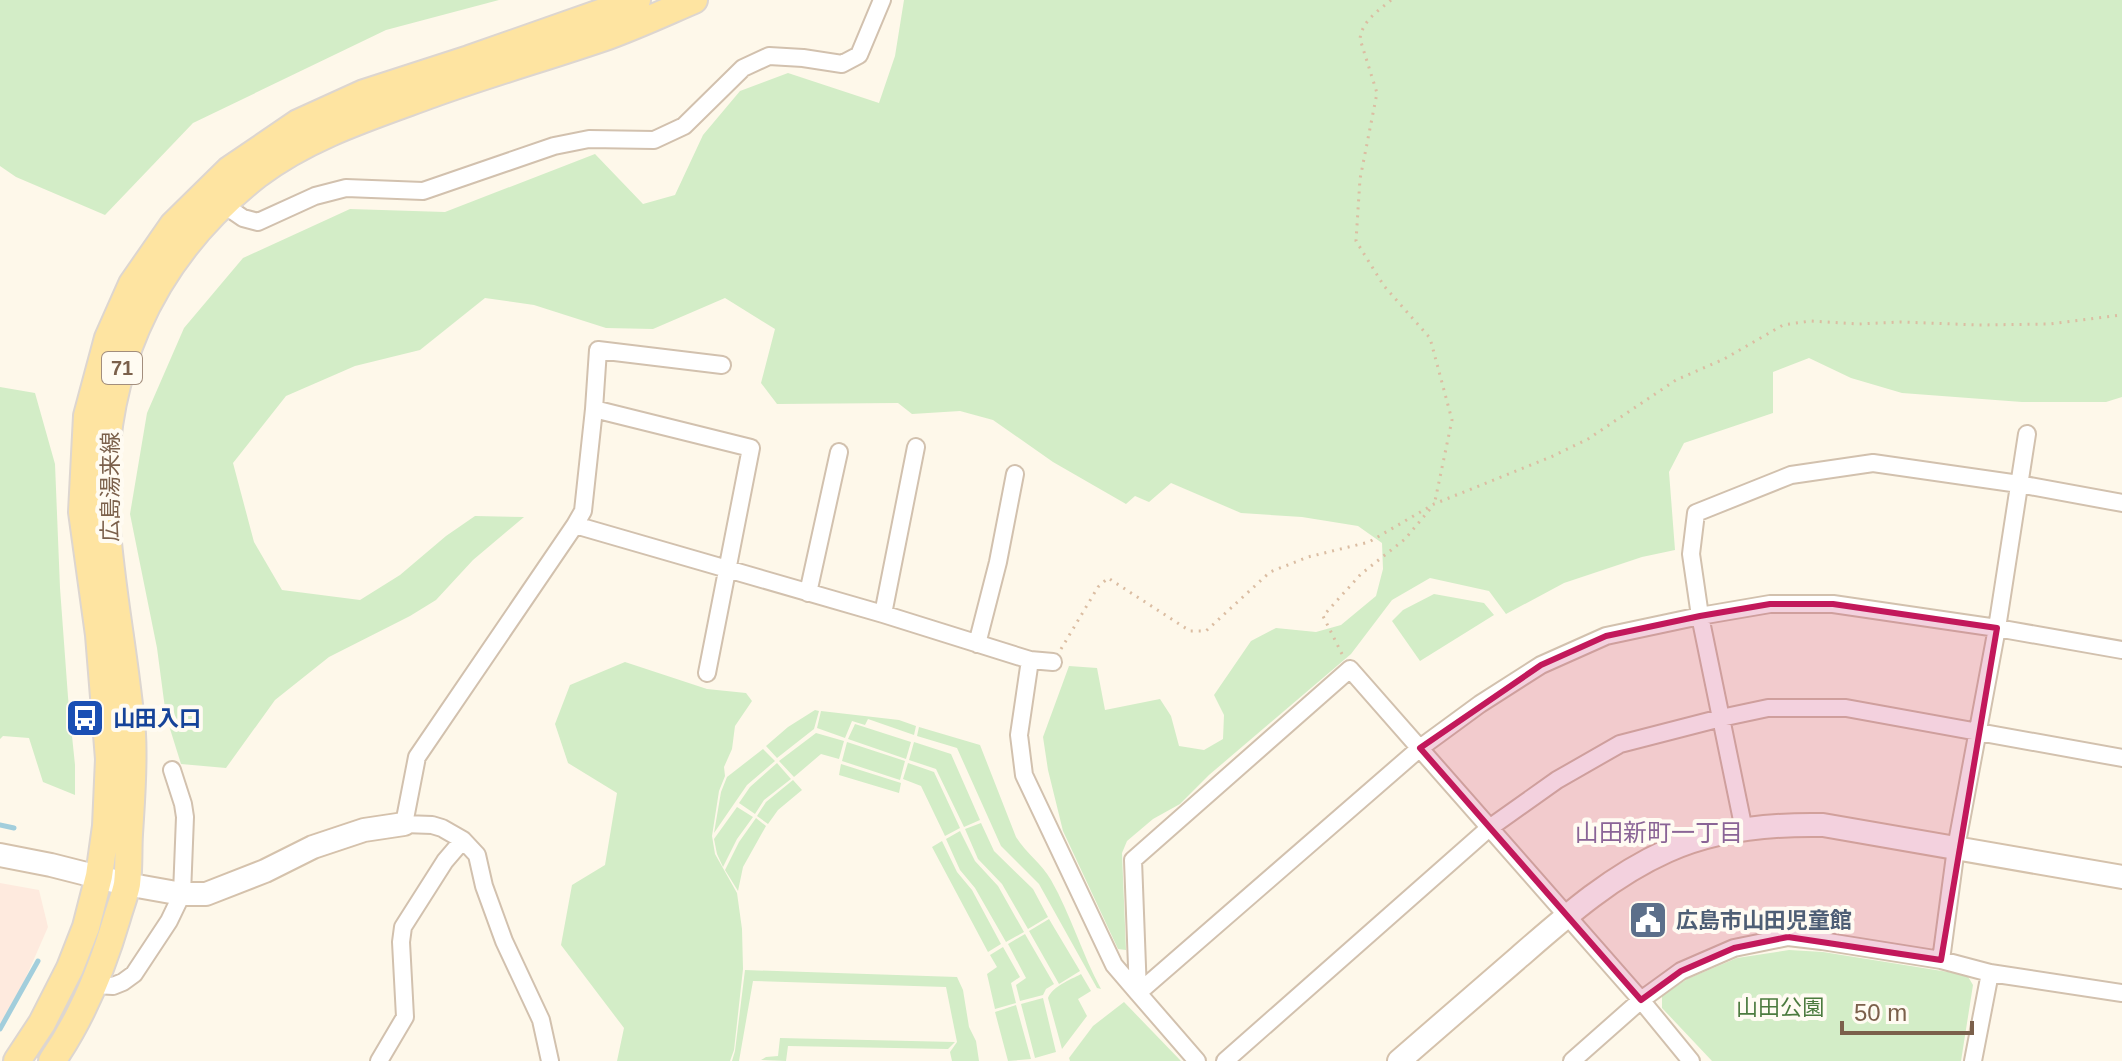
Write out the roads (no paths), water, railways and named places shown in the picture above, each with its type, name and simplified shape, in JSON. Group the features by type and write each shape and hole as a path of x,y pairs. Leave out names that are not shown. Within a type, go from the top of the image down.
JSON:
{"main road":[{"name":"広島湯来線","path":"17,1061 66,978 86,927 99,876 107,815 109,759 99,635 82,512 87,416 108,338 132,284 173,225 229,170 298,123 364,93 637,0"},
{"name":"広島湯来線","path":"52,1061 94,985 108,949 126,884 132,736 106,520 105,450 113,400 128,346 151,296 190,241 224,205 258,175 305,145 362,119 481,76 610,35 694,0"}],"street":[{"path":"224,205 243,218 258,222 315,196 346,188 423,191 554,146 589,139 654,140 684,126 743,68 769,56 842,64 859,55 882,0"},
{"path":"404,824 417,757 583,511 598,350 722,365"},
{"path":"594,409 751,448 707,673"},
{"path":"1941,960 1956,848 1997,628 2027,434"},
{"path":"883,614 916,447"},
{"path":"808,593 839,452"},
{"path":"1744,830 1700,616 1691,554 1696,513 1791,475 1873,463 2019,484 2122,503"},
{"path":"977,644 998,562 1015,474"},
{"path":"575,525 1030,660 1053,662"},
{"path":"1138,993 1420,748 1541,665 1606,636 1770,604 1833,604 2122,650"},
{"path":"1030,660 1019,735 1024,775 1114,965 1197,1061"},
{"path":"1138,993 1133,860 1350,669 1691,1061"},
{"path":"1225,1061 1488,829 1557,780 1620,744 1768,708 1846,708 2122,758"},
{"path":"94,985 113,986 134,974 169,921 182,894 185,817 172,770"},
{"path":"0,855 126,884 182,894 206,894 265,871 313,847 364,830 404,824 442,828 463,840 477,855 484,886 504,941 541,1020 550,1061"},
{"path":"1399,1061 1612,881 1661,854 1704,838 1786,824 1823,825 2122,877"},
{"path":"379,1061 405,1017 403,927 445,861 463,840"},
{"path":"1572,1061 1641,1000 1681,971 1734,948 1788,937 1941,960 1990,973 2122,993"},
{"path":"1973,1061 1990,973"}],"waterway":[{"path":"0,825 14,828"},
{"path":"0,1029 38,961"}],"place":[{"name":"山田入口","path":"85,718"},
{"name":"広島市山田児童館","path":"1648,920"}],"district":[{"name":"山田新町一丁目","path":"1659,833"}],"park label":[{"name":"山田公園","path":"1780,1007"}]}
